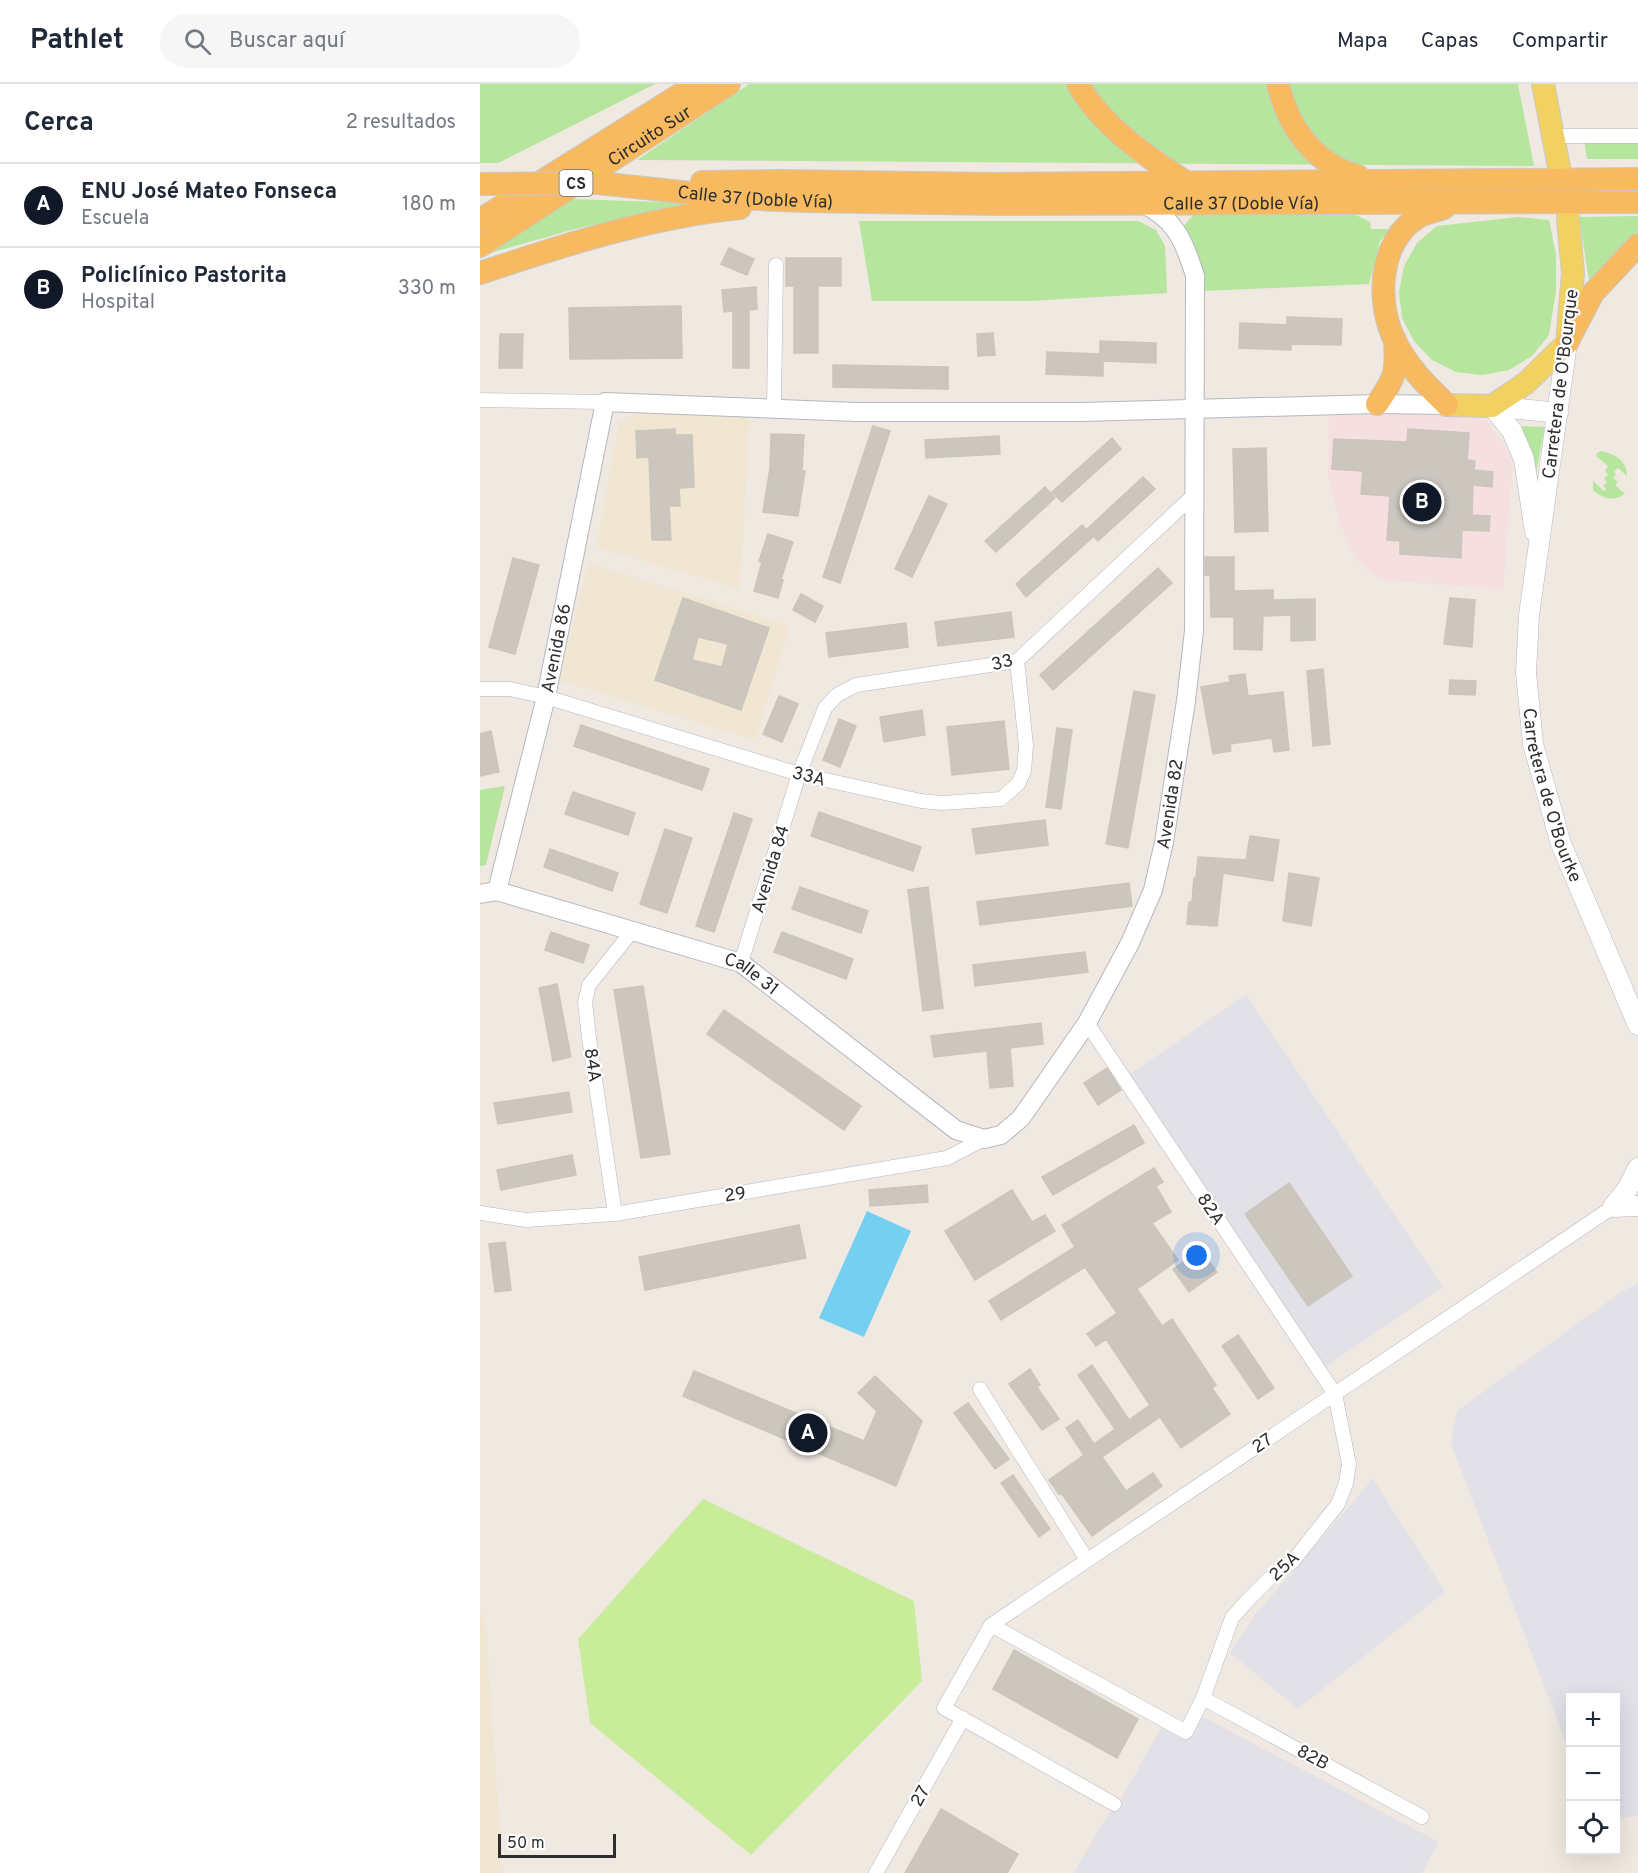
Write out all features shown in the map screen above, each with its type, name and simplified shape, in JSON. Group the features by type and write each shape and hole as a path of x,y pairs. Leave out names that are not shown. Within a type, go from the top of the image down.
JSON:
{"highway":[{"path":"663,105 677,84"},
{"name":"Circuito Sur","path":"480,220 697,84"},
{"name":"Circuito Sur","path":"480,246 729,84"},
{"path":"1078,84 1083,93 1113,126 1144,154 1184,181"},
{"path":"1278,84 1291,123 1309,147 1330,166 1374,181 1638,179"},
{"name":"Calle 37 (Doble Vía)","path":"598,183 782,181 993,184 1374,181"},
{"path":"480,184 598,183"},
{"name":"Calle 37 (Doble Vía)","path":"598,183 737,198 804,201 993,204 1638,202"},
{"path":"480,273 574,242 711,211 804,201"},
{"path":"1447,405 1417,375 1395,340 1387,316 1384,278 1388,253 1402,232 1418,217 1457,203"},
{"path":"1567,343 1593,292 1638,245"},
{"path":"1377,404 1394,379 1395,340"}],"main road":[{"path":"1543,84 1559,167"},
{"name":"Carretera de O'Bourque","path":"1538,550 1567,343 1573,273 1568,219"},
{"path":"1492,406 1526,383 1567,343"},
{"path":"1447,405 1492,406 1558,412"},
{"path":"1492,406 1512,431 1524,459 1538,550"},
{"name":"Carretera de O'Bourke","path":"1538,550 1529,615 1526,673 1533,744 1561,844 1638,1026"},
{"path":"1612,1207 1628,1188 1638,1167"},
{"path":"1612,1207 1638,1206"}],"street":[{"path":"1554,136 1638,136"},
{"name":"Avenida 82","path":"984,1139 1001,1135 1021,1118 1087,1023 1130,943 1153,890 1164,842 1194,631 1195,276 1186,246 1172,224 1139,202"},
{"path":"774,408 776,266"},
{"path":"480,400 880,412 1194,410 1377,404 1447,405"},
{"name":"Avenida 86","path":"489,893 546,697 605,402"},
{"name":"33","path":"799,774 825,708 837,695 856,685 1017,661 1195,494"},
{"name":"33A","path":"480,689 510,689 546,697 799,774 921,801 942,803 1001,799 1018,784 1024,771 1026,745 1017,661"},
{"name":"Avenida 84","path":"741,963 799,774"},
{"name":"Calle 31","path":"489,893 633,930 741,963 956,1130 984,1139"},
{"name":"84A","path":"615,1214 585,1002 589,985 633,930"},
{"name":"82A","path":"1087,1023 1335,1394"},
{"name":"29","path":"480,1213 526,1220 615,1214 947,1158 984,1139"},
{"name":"27","path":"876,1873 963,1719 944,1708 991,1625 1612,1207"},
{"path":"980,1389 1087,1560"},
{"name":"25A","path":"991,1625 1186,1732 1203,1698 1232,1618 1271,1577 1293,1561 1338,1504 1346,1483 1349,1464 1335,1394"},
{"name":"82B","path":"1203,1698 1422,1817"},
{"path":"963,1719 1114,1804"}],"shaded area":[{"path":"1479,411 1513,457 1503,589 1381,580 1357,561 1340,525 1328,478 1329,416"},
{"path":"637,413 750,414 740,589 596,547 619,422"},
{"path":"589,563 790,626 755,740 558,680"},
{"path":"1246,995 1443,1287 1325,1367 1127,1076"},
{"path":"1638,1283 1638,1816 1620,1818 1620,1693 1566,1693 1566,1743 1451,1444 1457,1411 1621,1292"},
{"path":"1373,1479 1445,1592 1298,1709 1230,1653 1254,1616"},
{"path":"480,1608 486,1629 503,1873 480,1873"},
{"path":"1203,1717 1439,1842 1422,1873 1074,1873 1105,1819 1121,1799 1161,1728 1185,1739"}],"green space":[{"path":"480,84 655,84 498,163 480,163"},
{"path":"749,84 1518,84 1534,166 637,160"},
{"path":"1584,139 1638,139 1638,159 1587,159"},
{"path":"567,199 694,203 575,229 480,256"},
{"path":"1346,210 1370,222 1371,229 1390,229 1380,241 1369,284 1203,291 1182,228 1193,215"},
{"path":"1638,216 1638,236 1589,281 1579,217"},
{"path":"1518,217 1549,220 1556,255 1556,290 1549,335 1532,356 1509,370 1482,375 1456,372 1432,360 1414,341 1402,318 1399,292 1404,266 1417,243 1437,226"},
{"path":"859,221 1138,221 1156,230 1165,246 1167,293 1030,301 872,301"},
{"path":"1521,426 1545,427 1535,477 1532,452"},
{"path":"1601,451 1615,456 1625,466 1627,476 1618,468 1614,472 1616,474 1613,478 1618,482 1615,485 1625,494 1616,498 1601,496 1593,490 1593,481 1604,491 1606,489 1603,486 1607,482 1604,479 1608,474 1605,471 1608,466 1596,456"},
{"path":"505,786 486,865 480,866 480,790"},
{"path":"703,1499 914,1601 922,1681 751,1855 590,1723 578,1639"}],"water":[{"path":"867,1211 911,1231 864,1337 819,1318"}],"building":[{"path":"729,248 754,259 747,275 721,264"},
{"path":"786,258 841,258 841,286 818,286 818,353 794,353 794,286 786,286"},
{"path":"756,287 757,309 749,310 749,368 733,368 733,311 724,312 722,290"},
{"path":"681,306 682,358 570,359 569,308"},
{"path":"1287,317 1342,319 1341,345 1291,344 1291,350 1239,348 1240,323 1287,325"},
{"path":"993,333 995,355 978,356 977,334"},
{"path":"500,334 523,334 522,368 499,368"},
{"path":"1100,341 1156,343 1156,363 1103,361 1103,376 1046,374 1047,352 1100,354"},
{"path":"833,365 948,367 948,389 833,387"},
{"path":"873,426 890,431 840,583 823,577"},
{"path":"675,429 675,435 692,435 694,487 679,488 680,506 669,506 671,540 652,540 649,457 637,458 636,431"},
{"path":"1408,429 1469,433 1467,460 1475,461 1474,470 1493,472 1492,487 1473,485 1472,515 1490,516 1489,531 1462,530 1461,558 1400,554 1400,541 1387,540 1390,496 1361,494 1363,471 1332,469 1334,439 1407,442"},
{"path":"771,434 804,435 802,471 805,471 798,516 763,512 770,468"},
{"path":"999,436 1000,454 926,458 925,440"},
{"path":"1112,438 1121,449 1062,502 1052,492"},
{"path":"1266,448 1268,531 1235,532 1233,449"},
{"path":"1143,477 1155,489 1098,541 1087,529"},
{"path":"1045,487 1055,498 996,552 985,541"},
{"path":"929,496 947,504 912,577 895,569"},
{"path":"1082,525 1093,537 1026,597 1016,584"},
{"path":"768,534 793,542 781,579 783,580 778,598 754,591 762,562 759,561"},
{"path":"1205,557 1234,557 1234,591 1273,590 1273,600 1315,599 1315,640 1291,641 1291,615 1263,616 1262,650 1234,649 1234,617 1211,617 1210,575 1205,575"},
{"path":"513,558 539,565 515,654 489,647"},
{"path":"1158,568 1172,583 1053,690 1040,675"},
{"path":"801,594 823,606 815,622 793,610"},
{"path":"683,598 769,628 741,710 655,680","holes":["698,637 728,644 722,667 692,660"]},
{"path":"1450,598 1475,600 1472,647 1444,644"},
{"path":"1011,612 1014,637 938,646 935,622"},
{"path":"906,623 908,647 829,657 826,633"},
{"path":"1323,669 1330,744 1313,746 1307,671"},
{"path":"1245,674 1248,696 1283,692 1289,750 1274,752 1272,738 1230,744 1231,751 1213,754 1201,687 1230,682 1229,676"},
{"path":"1450,680 1476,681 1475,695 1449,694"},
{"path":"1134,691 1155,695 1128,848 1106,844"},
{"path":"779,696 798,704 782,742 763,734"},
{"path":"922,710 925,735 884,742 880,717"},
{"path":"839,719 856,726 840,767 823,760"},
{"path":"1004,721 1009,769 952,775 947,727"},
{"path":"581,725 709,769 702,790 574,746"},
{"path":"1057,728 1072,730 1061,809 1046,807"},
{"path":"491,731 499,772 480,776 480,734"},
{"path":"573,792 635,813 628,835 565,814"},
{"path":"819,812 921,847 913,871 811,836"},
{"path":"734,813 752,819 714,932 696,926"},
{"path":"1045,820 1048,845 976,854 972,829"},
{"path":"665,829 692,838 667,913 640,904"},
{"path":"1250,836 1279,840 1273,881 1223,873 1217,926 1187,924 1198,857 1246,860"},
{"path":"550,849 618,873 612,891 544,867"},
{"path":"1289,873 1319,878 1311,926 1283,921"},
{"path":"1129,883 1132,906 980,925 977,902"},
{"path":"800,887 868,911 861,933 792,909"},
{"path":"928,887 943,1008 923,1011 908,890"},
{"path":"551,932 589,945 583,963 545,950"},
{"path":"782,932 853,959 846,979 774,952"},
{"path":"1085,952 1088,972 975,986 973,965"},
{"path":"557,984 571,1057 553,1061 539,988"},
{"path":"643,986 670,1154 641,1158 614,990"},
{"path":"724,1010 861,1106 844,1130 707,1034"},
{"path":"1041,1023 1043,1044 1010,1048 1013,1086 990,1088 987,1051 934,1057 931,1036"},
{"path":"1107,1068 1121,1090 1098,1105 1084,1083"},
{"path":"569,1092 572,1112 498,1124 494,1103"},
{"path":"1134,1125 1144,1143 1053,1195 1042,1177"},
{"path":"572,1155 576,1175 501,1190 497,1170"},
{"path":"1154,1168 1163,1182 1156,1186 1171,1212 1152,1223 1178,1260 1137,1289 1162,1326 1172,1319 1216,1385 1212,1388 1230,1414 1181,1448 1160,1417 1102,1457 1126,1491 1153,1473 1162,1486 1092,1536 1049,1480 1084,1455 1066,1428 1078,1420 1094,1444 1115,1429 1078,1375 1092,1365 1129,1420 1150,1405 1106,1339 1096,1346 1087,1334 1117,1313 1085,1267 1001,1320 989,1301 1075,1247 1062,1225"},
{"path":"1289,1183 1352,1276 1308,1306 1245,1214"},
{"path":"927,1185 928,1202 870,1206 869,1190"},
{"path":"1012,1190 1032,1222 1045,1215 1055,1231 975,1280 945,1231"},
{"path":"799,1225 806,1258 645,1290 639,1257"},
{"path":"505,1242 511,1290 495,1292 489,1244"},
{"path":"1201,1250 1217,1272 1189,1292 1173,1269"},
{"path":"1238,1335 1274,1388 1258,1399 1222,1346"},
{"path":"1030,1369 1040,1385 1037,1387 1059,1419 1042,1430 1009,1384"},
{"path":"694,1371 864,1441 877,1411 858,1393 875,1376 922,1421 896,1486 683,1396"},
{"path":"968,1403 1009,1459 995,1469 954,1413"},
{"path":"1013,1475 1050,1529 1039,1537 1001,1483"},
{"path":"1014,1650 1138,1719 1117,1758 993,1689"},
{"path":"941,1809 1018,1854 1007,1873 905,1873"}],"place":[{"name":"Policlínico Pastorita","path":"1422,502"},
{"name":"ENU José Mateo Fonseca","path":"808,1433"}]}
